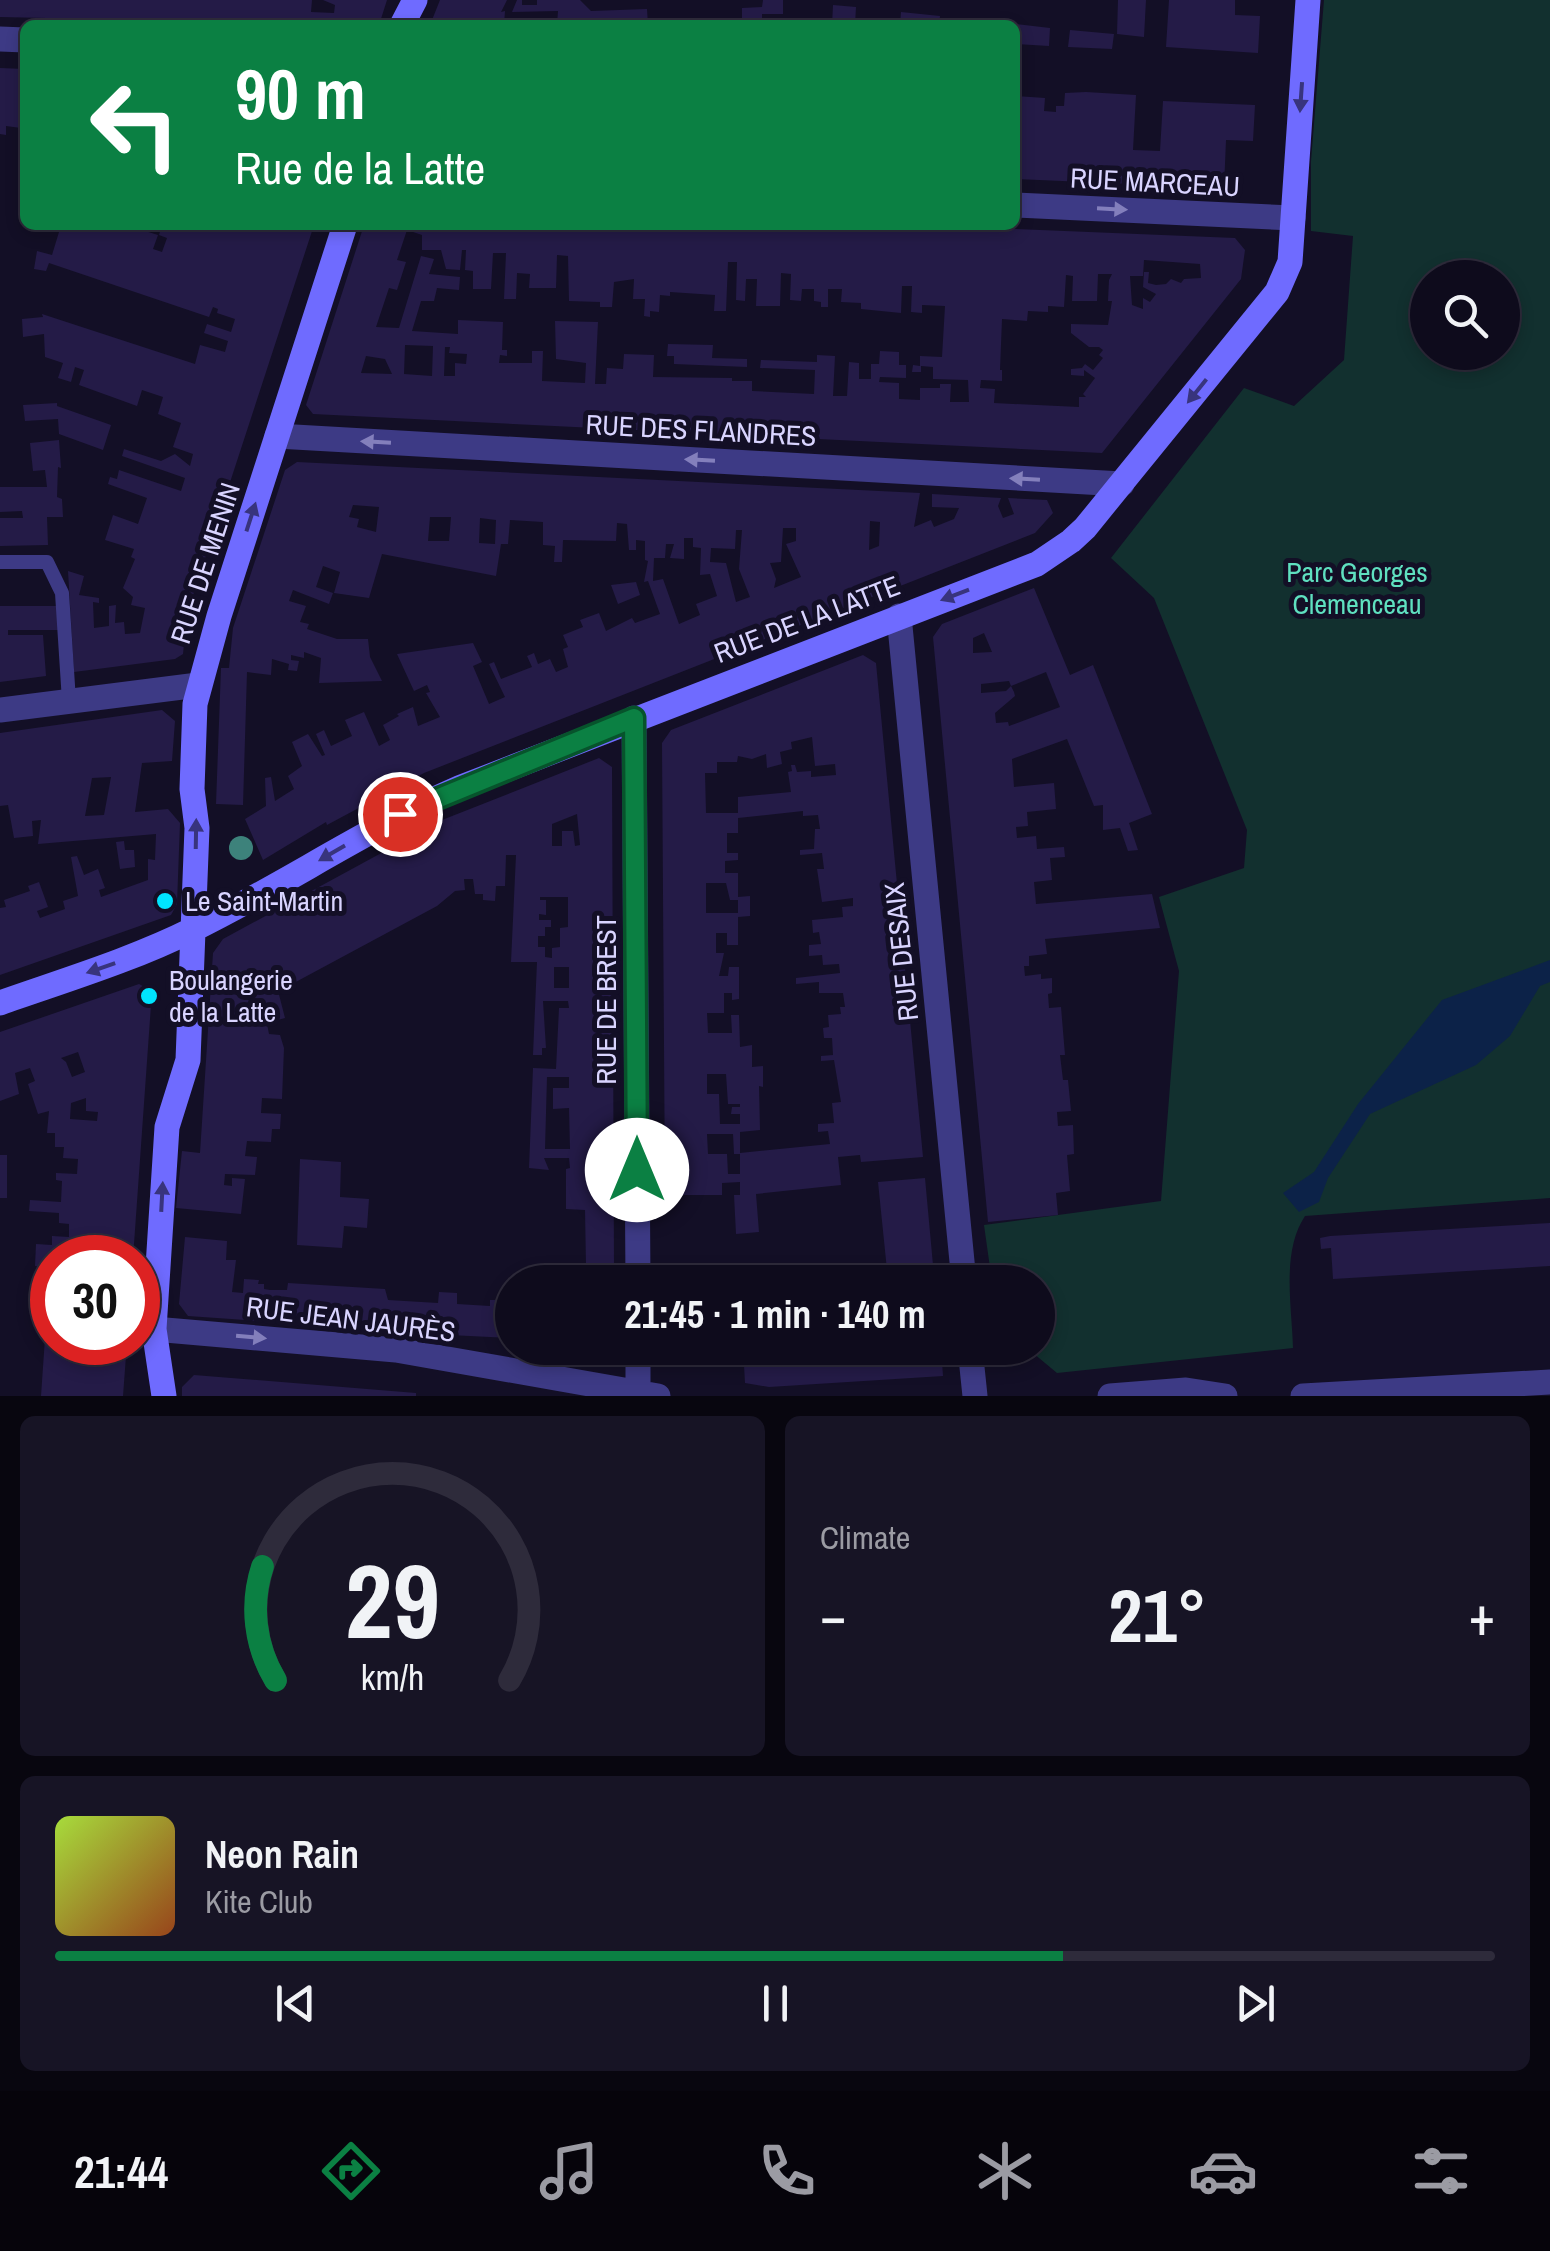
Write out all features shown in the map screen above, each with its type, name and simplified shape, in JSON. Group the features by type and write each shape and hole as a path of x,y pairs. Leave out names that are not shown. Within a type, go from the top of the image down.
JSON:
{"street":[{"name":"RUE DE LA LATTE","path":"0,1003 142,953 191,931 400,814 1055,554 1085,528 1277,292 1290,262 1308,0"},
{"name":"RUE MARCEAU","path":"1020,204 1293,218"},
{"name":"RUE DE MENIN","path":"160,1235 166,1127 188,1060 196,828 192,789 198,685 343,230"},
{"name":"RUE DES FLANDRES","path":"277,436 1122,484"},
{"name":"RUE DESAIX","path":"899,616 962,1265"},
{"path":"0,710 198,685"},
{"name":"RUE DE BREST","path":"634,718 638,1265"},
{"name":"RUE JEAN JAURÈS","path":"160,1330 396,1350 648,1394"},
{"name":"RUE DE MENIN","path":"159,1365 164,1396"},
{"path":"642,1365 648,1394"},
{"path":"972,1365 975,1396"},
{"path":"1304,1396 1550,1382"},
{"path":"1110,1396 1186,1390 1224,1396"}],"lane":[{"path":"0,562 46,562 62,592 69,702"}],"green space":[{"name":"Parc Georges Clemenceau","path":"1324,0 1550,0 1550,1198 1305,1216 1290,1263 1293,1348 1057,1373 1047,1365 1055,1365 1055,1265 990,1265 984,1225 1161,1201 1179,971 1159,897 1244,868 1247,830 1154,598 1111,558 1244,388 1294,406 1344,360 1353,236 1311,231 1311,161"}],"water":[{"path":"1550,960 1550,982 1540,986 1510,1036 1476,1065 1370,1114 1328,1178 1319,1202 1299,1212 1283,1193 1314,1172 1358,1104 1442,1000"}],"building":[{"path":"0,0 312,0 311,12 334,13 335,5 323,0 387,0 381,20 0,17"},
{"path":"440,0 507,0 501,12 505,11 504,20 432,20"},
{"path":"517,0 522,0 522,5 537,5 537,0 580,0 591,11 647,9 648,20 557,20 558,11 512,12"},
{"path":"763,0 783,0 783,14 762,14 762,20 742,20 742,8 762,7"},
{"path":"1118,0 1146,0 1144,37 1117,34"},
{"path":"1169,0 1235,0 1235,15 1260,16 1258,53 1166,47"},
{"path":"833,5 856,7 855,20 832,20"},
{"path":"901,12 940,16 940,20 900,20"},
{"path":"1020,25 1050,28 1049,46 1020,44"},
{"path":"1070,30 1114,34 1112,49 1068,47"},
{"path":"0,68 20,69 20,128 6,126 6,135 0,134"},
{"path":"1065,93 1136,95 1133,150 1160,151 1163,101 1255,105 1253,141 1226,140 1224,188 1020,179 1020,96 1045,98 1044,111 1056,112 1056,106 1064,106"},
{"path":"1020,229 1235,238 1245,250 1241,279 1102,453 313,414 306,405 362,230","holes":["407,230 422,235 422,250 441,250 446,269 460,270 462,250 466,250 465,270 473,271 473,289 491,289 493,253 506,253 504,299 516,299 517,273 530,274 529,288 556,288 557,255 568,256 569,301 600,302 600,307 612,307 614,282 634,279 633,299 645,299 644,316 650,317 650,311 659,312 660,295 670,296 670,292 715,295 714,311 726,311 728,262 737,262 736,300 745,301 746,279 757,279 756,306 780,306 781,273 791,274 790,300 801,301 802,289 814,289 814,301 821,302 821,307 828,307 828,289 842,289 841,302 861,303 861,309 901,313 902,286 912,286 911,312 922,313 922,305 945,306 942,357 920,356 920,366 913,365 912,372 921,372 921,366 933,367 933,379 968,380 969,402 950,402 951,384 920,388 920,400 899,399 899,383 879,382 880,377 906,378 906,365 899,365 899,352 880,351 879,364 871,364 871,379 859,379 859,363 849,362 847,396 833,396 835,356 817,355 817,362 761,360 760,368 815,370 814,394 752,391 752,381 732,378 653,377 654,355 624,354 623,369 607,368 606,384 595,384 598,322 555,321 556,359 586,363 585,383 542,381 543,351 532,351 532,363 499,363 500,355 507,356 507,350 502,350 503,322 458,320 458,334 412,331 421,301 434,301 437,288 459,290 460,277 429,274 434,259 421,256 399,328 376,327 389,288 397,290 406,262 397,260","1144,260 1200,264 1201,278 1184,279 1181,283 1171,279 1156,285 1148,283 1149,272 1144,272 1143,287 1156,294 1150,302 1143,298 1143,309 1132,305 1130,276 1143,276","1098,274 1112,274 1108,325 1071,324 1071,333 1089,347 1103,350 1099,355 1103,358 1093,370 1085,364 1071,369 1071,375 1084,376 1084,370 1095,378 1083,394 1086,397 1079,397 1079,407 994,403 995,389 980,388 981,380 1002,381 1002,319 1027,321 1028,311 1048,312 1048,306 1064,307 1066,275 1073,276 1072,301 1097,301","405,345 433,346 432,376 404,374","445,347 450,347 449,353 467,354 466,364 455,363 455,376 444,376","366,356 385,359 392,374 361,373"]},
{"path":"46,230 142,230 158,235 153,249 162,252 167,238 159,235 160,230 312,230 187,614 183,654 175,659 74,672 68,571 84,576 79,595 99,598 99,603 93,602 94,628 109,626 109,606 116,605 115,623 124,622 125,634 140,633 145,608 131,605 133,597 123,588 135,559 131,557 134,549 105,540 113,515 138,524 147,498 108,484 110,477 117,479 119,470 181,491 185,478 122,456 124,449 161,461 175,454 190,466 193,454 173,447 181,423 158,414 163,397 142,390 137,406 79,385 84,370 75,367 71,382 58,378 63,363 45,357 44,334 23,337 22,319 43,317 42,314 195,364 200,345 225,352 228,341 204,333 207,324 231,332 235,319 217,313 218,309 213,307 209,317 49,263 46,271 34,269 37,251 52,255 59,232"},
{"path":"668,344 713,345 712,358 747,359 747,367 674,364 674,356 667,356"},
{"path":"57,403 111,425 103,450 59,434 58,419 25,421 23,405"},
{"path":"59,440 57,497 62,499 63,517 47,517 48,545 0,546 0,518 23,518 22,511 0,512 0,487 47,487 45,470 33,471 30,443"},
{"path":"297,462 920,493 914,527 931,520 934,527 954,519 959,508 932,507 932,494 1001,498 998,506 1003,518 1014,514 1008,498 1047,500 1053,513 1035,533 424,773 327,825 326,822 263,860 245,819 266,806 265,778 271,777 275,801 294,789 288,776 302,766 292,742 308,734 322,756 325,755 316,734 324,730 331,746 352,736 345,720 364,712 379,746 390,740 383,725 397,714 413,707 418,726 440,717 426,693 430,692 427,685 414,691 397,654 473,643 482,662 473,666 489,704 505,697 489,664 494,662 501,679 532,667 527,656 534,653 538,664 550,659 556,672 568,667 563,649 568,647 563,635 583,627 580,620 599,613 606,631 632,618 635,623 660,614 648,581 644,582 648,561 645,541 636,540 636,550 629,550 627,524 617,523 616,541 563,540 562,562 554,562 555,546 543,545 543,522 510,520 508,544 501,544 496,576 382,554 369,598 334,593 340,572 323,566 316,587 333,593 329,604 293,590 289,601 306,606 300,622 309,624 307,629 337,639 368,639 370,657 382,681 319,683 321,658 304,652 304,658 291,655 291,660 299,661 297,671 272,659 271,675 247,672 243,805 216,804 221,668 229,668 233,628 285,470","holes":["353,505 379,507 376,532 357,527 359,519 349,517","430,517 451,517 449,541 428,541","480,518 496,520 495,544 479,543","870,521 880,522 879,546 869,550","783,528 796,528 796,541 786,544 801,577 774,588 776,579 770,563 781,562","736,530 742,530 739,569 750,597 736,602 726,563 710,562 711,548 735,549","684,538 693,538 693,547 701,548 700,575 710,574 717,596 696,604 700,615 679,624 663,579 653,581 654,558 665,558 666,544 674,544 670,558 684,559"]},
{"path":"636,582 640,595 618,604 611,585"},
{"path":"1034,588 1070,675 1093,665 1152,814 1129,823 1138,850 1128,851 1120,828 1103,830 1103,805 1094,806 1067,739 1012,759 1014,787 1054,783 1056,809 1027,812 1028,826 1016,827 1017,838 1036,836 1037,849 1064,847 1065,857 1050,858 1052,880 1034,882 1036,904 1152,894 1160,928 1045,939 1047,954 1029,956 1029,966 1024,966 1025,976 1041,974 1041,979 1052,978 1049,1008 1061,1007 1065,1055 1060,1055 1063,1080 1068,1080 1071,1111 1057,1112 1058,1126 1073,1125 1074,1154 1067,1155 1070,1191 1056,1193 1058,1215 988,1222 933,637 942,624","holes":["984,633 992,652 973,653 973,638","1046,672 1060,707 1009,726 1008,722 996,723 995,713 1015,696 1011,686","1009,681 1011,686 1006,691 981,693 981,684"]},
{"path":"0,606 58,606 59,630 8,630 8,635 43,635 46,676 0,682"},
{"path":"863,655 876,663 923,1157 861,1162 860,1155 838,1157 841,1185 756,1194 759,1232 736,1234 734,1195 740,1195 740,1182 722,1183 722,1195 665,1195 662,743 671,730","holes":["812,737 815,766 835,764 836,775 811,777 811,771 797,772 795,765 791,765 791,792 738,797 738,813 706,813 705,773 717,773 717,762 737,762 738,756 752,759 766,754 767,768 782,764 780,752 792,749 791,742","803,811 803,816 818,815 820,829 815,829 814,849 800,850 800,855 822,853 824,869 817,869 822,902 853,898 853,906 842,907 843,917 812,920 813,933 819,932 821,944 809,945 809,956 822,955 823,965 839,964 840,973 796,978 796,984 819,982 819,993 843,993 845,1007 840,1007 841,1014 828,1015 829,1027 823,1028 824,1038 832,1038 833,1055 821,1056 821,1061 834,1060 841,1102 832,1103 834,1123 818,1124 818,1132 828,1131 830,1144 740,1153 740,1132 760,1130 759,1086 763,1087 763,1066 752,1067 752,1045 740,1047 739,1015 731,1015 732,1033 708,1033 707,1013 724,1013 724,993 732,993 732,1000 739,999 739,967 729,967 728,976 719,976 724,953 716,953 716,933 727,933 727,945 738,945 738,917 750,916 750,896 738,897 738,873 725,873 725,861 738,860 738,853 727,853 727,833 738,833 738,818","706,883 726,883 730,900 738,900 738,913 706,913","707,1074 726,1074 728,1104 740,1104 732,1107 731,1114 740,1114 740,1124 720,1124 719,1094 707,1094","707,1134 733,1134 734,1154 740,1154 740,1174 728,1174 727,1154 708,1154"]},
{"path":"162,710 175,721 172,761 142,763 135,812 168,809 180,823 177,904 171,915 0,975 0,908 6,907 4,900 30,891 28,886 39,882 48,907 37,911 40,918 65,909 63,901 78,896 71,857 77,856 84,875 98,869 105,888 99,890 101,897 148,880 148,859 155,860 156,834 38,844 41,820 32,821 33,836 14,838 8,805 0,806 0,733","holes":["111,777 104,815 85,816 92,778"]},
{"path":"599,758 612,767 614,1265 586,1265 585,1210 566,1209 569,1158 544,1158 549,1170 529,1168 533,1068 556,1069 559,1008 569,1008 568,1001 543,1001 546,1048 542,1048 542,1055 533,1055 537,962 511,962 516,855 506,855 505,886 496,886 495,901 483,900 483,894 475,894 473,879 464,879 465,890 455,891 437,906 283,989 280,978 275,979 285,1018 274,1021 269,1005 263,1004 269,1034 280,1035 284,1048 282,1099 262,1098 261,1113 281,1114 280,1129 272,1129 271,1142 247,1141 245,1156 257,1157 255,1175 225,1174 224,1185 232,1186 232,1178 245,1179 241,1214 176,1208 182,1151 200,1153 213,953 223,939 442,820","holes":["577,814 580,845 575,846 573,831 562,831 562,846 552,846 552,824","540,897 568,897 568,927 560,928 560,947 552,948 552,958 545,957 545,947 538,947 538,936 545,936 545,927 551,927 551,920 539,920 539,914 546,915 546,900","554,967 569,967 569,988 554,988","547,1077 569,1077 569,1088 553,1088 553,1109 569,1108 570,1149 545,1149"]},
{"path":"124,841 125,850 134,850 135,867 120,869 116,842"},
{"path":"139,984 152,991 135,1235 69,1235 69,1224 59,1223 59,1213 29,1211 30,1200 61,1202 62,1181 56,1180 56,1173 77,1174 78,1159 63,1158 64,1147 55,1147 55,1133 47,1133 49,1111 38,1114 28,1084 35,1081 30,1068 15,1073 19,1094 0,1101 0,1032","holes":["78,1052 85,1072 72,1077 61,1058","86,1098 86,1111 98,1112 97,1121 70,1119 71,1103"]},
{"path":"0,1155 7,1155 7,1198 0,1198"},
{"path":"300,1159 341,1162 340,1197 369,1199 367,1228 344,1226 342,1248 297,1245"},
{"path":"925,1178 933,1265 886,1265 878,1182"},
{"path":"1550,1223 1550,1266 1333,1279 1331,1248 1321,1249 1320,1238 1330,1236"},
{"path":"185,1237 227,1241 226,1260 236,1260 232,1292 243,1293 244,1279 259,1280 258,1284 270,1290 287,1290 288,1283 385,1289 388,1300 438,1303 439,1292 457,1293 457,1304 490,1306 490,1300 495,1300 495,1337 188,1316 179,1304"},
{"path":"43,1365 125,1365 123,1396 41,1396"},
{"path":"744,1365 942,1365 943,1376 769,1387 745,1383"},
{"path":"194,1375 416,1396 182,1396 182,1387"}],"place":[{"name":"Le Saint-Martin","path":"165,901"},
{"name":"Boulangerie de la Latte","path":"149,996"}],"route":[{"path":"400,814 634,718 637,1170"}]}
